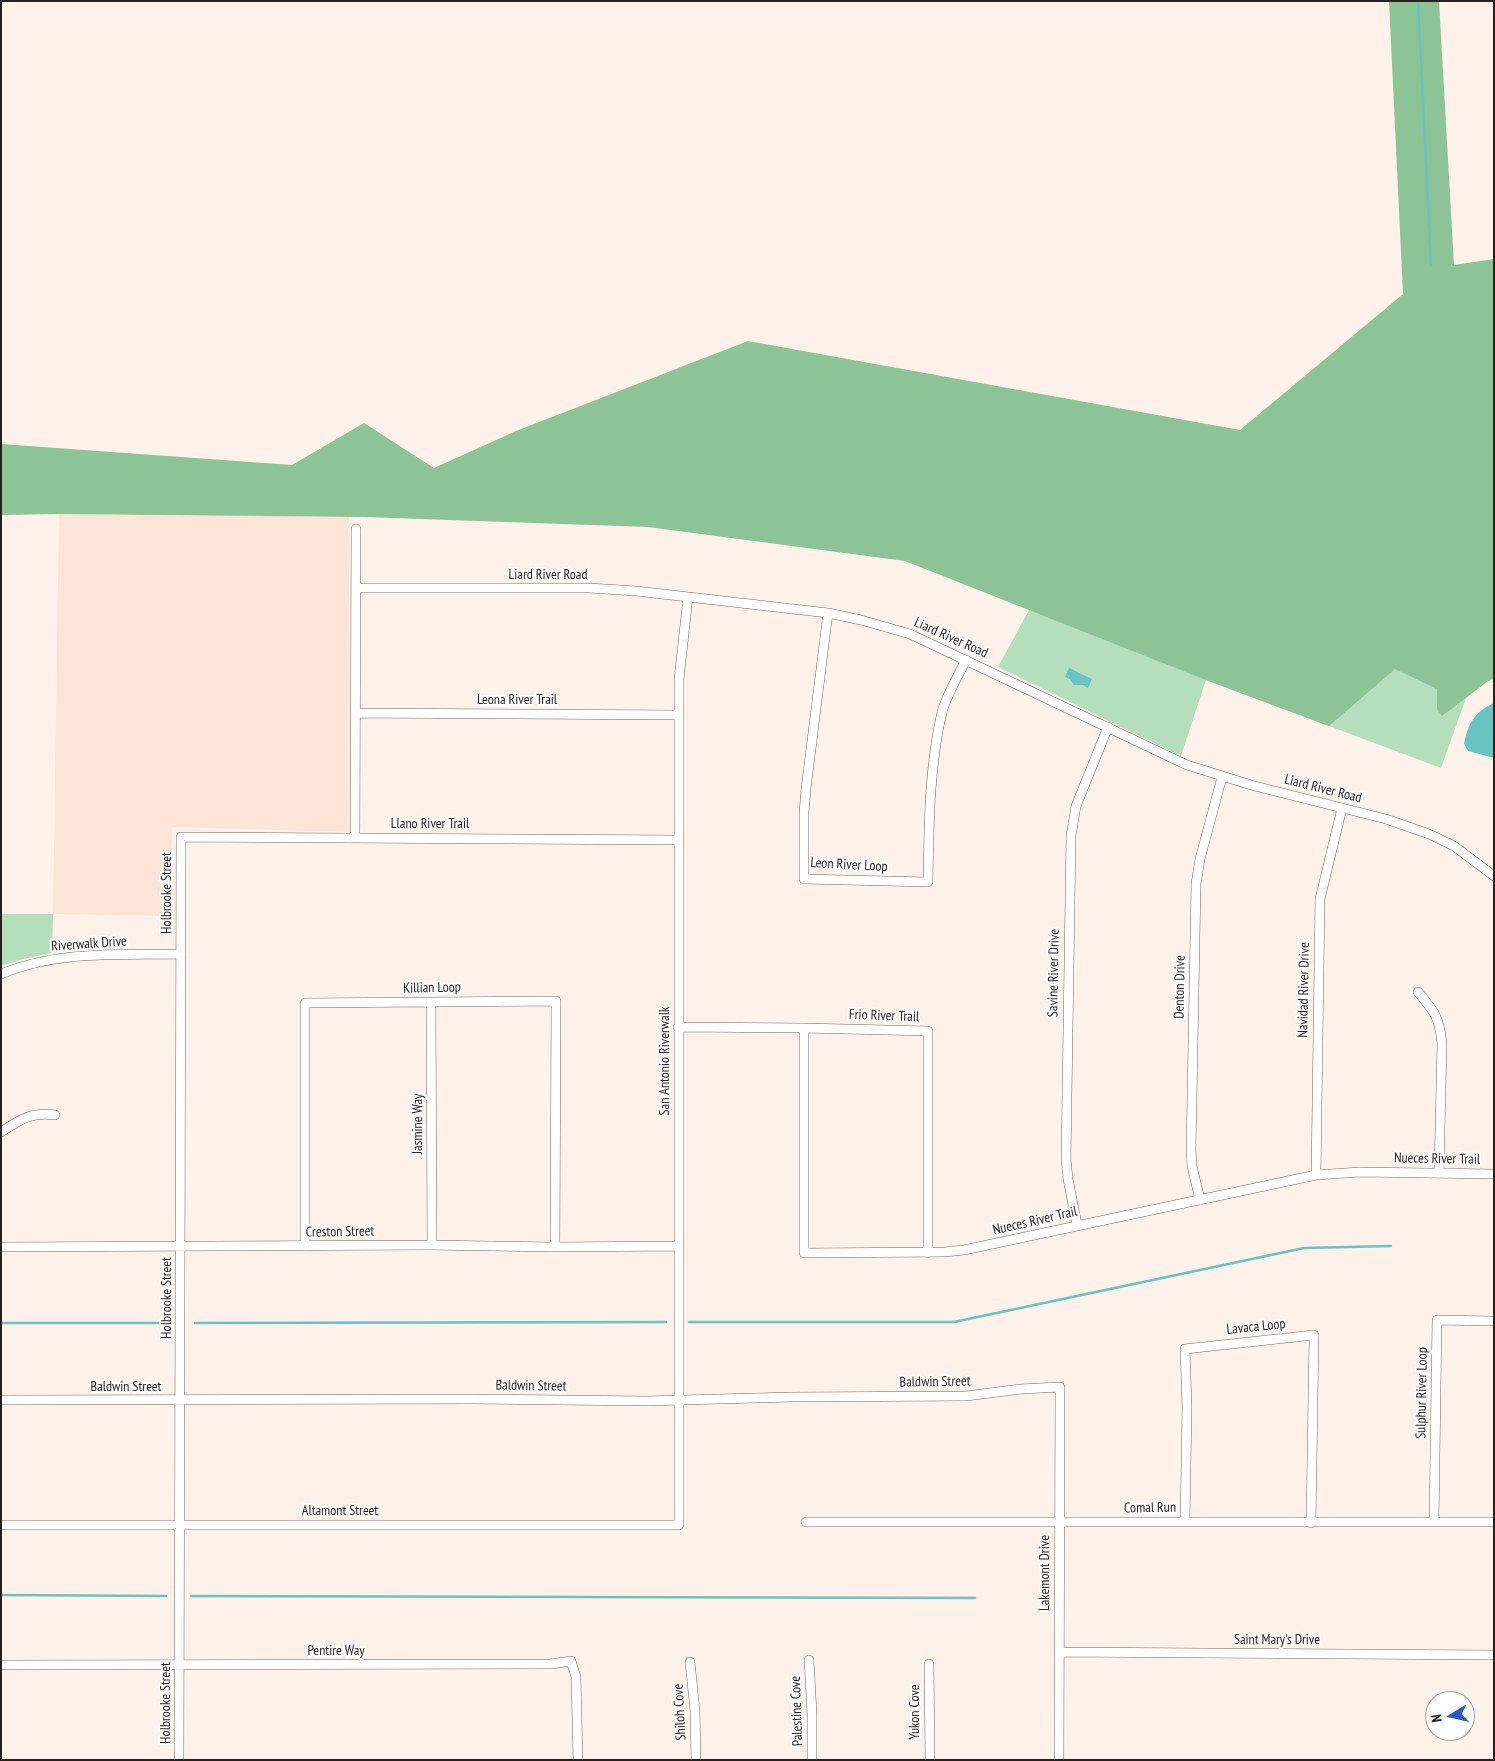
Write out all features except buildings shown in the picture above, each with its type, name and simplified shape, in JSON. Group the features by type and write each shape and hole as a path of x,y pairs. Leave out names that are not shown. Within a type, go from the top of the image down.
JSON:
{"street":[{"path":"355,837 356,529"},
{"name":"Liard River Road","path":"356,588 588,588 636,590 688,598 828,613 861,620 910,634 1173,759 1222,777 1386,819 1429,834 1454,846 1494,876"},
{"name":"San Antonio Riverwalk","path":"679,1525 679,714 680,666 688,598"},
{"name":"Leon River Loop","path":"828,613 806,789 804,879 928,882 929,824 937,740 943,710 966,660"},
{"name":"Leona River Trail","path":"356,713 679,714"},
{"name":"Savine River Drive","path":"1077,1225 1066,1159 1071,836 1076,806 1108,727"},
{"name":"Denton Drive","path":"1200,1200 1192,1166 1191,1150 1196,884 1200,859 1222,777"},
{"name":"Navidad River Drive","path":"1316,1175 1320,899 1342,808"},
{"name":"Llano River Trail","path":"181,837 678,840"},
{"name":"Holbrooke Street","path":"179,1760 181,837"},
{"name":"Riverwalk Drive","path":"1,974 26,964 67,956 181,954"},
{"path":"1418,992 1433,1010 1440,1024 1442,1043 1439,1173"},
{"name":"Killian Loop","path":"305,1246 305,1003 556,1001 555,1247"},
{"name":"Jasmine Way","path":"430,1002 432,1245"},
{"name":"Frio River Trail","path":"678,1027 928,1031 928,1252"},
{"name":"Nueces River Trail","path":"804,1028 804,1253 964,1250 1316,1175 1360,1172 1494,1174"},
{"path":"1,1132 22,1119 40,1113 55,1114"},
{"name":"Creston Street","path":"1,1247 678,1246"},
{"name":"Sulphur River Loop","path":"1434,1522 1437,1320 1494,1321"},
{"name":"Lavaca Loop","path":"1185,1521 1187,1407 1185,1349 1314,1335 1310,1522"},
{"name":"Baldwin Street","path":"1,1400 678,1401 792,1397 966,1396 1021,1389 1060,1387"},
{"name":"Lakemont Drive","path":"1059,1760 1058,1523 1060,1387"},
{"name":"Comal Run","path":"806,1522 1494,1522"},
{"name":"Altamont Street","path":"1,1524 679,1525"},
{"name":"Saint Mary's Drive","path":"1059,1652 1494,1655"},
{"name":"Palestine Cove","path":"809,1660 812,1760"},
{"name":"Pentire Way","path":"1,1665 551,1664 571,1661 576,1677 578,1760"},
{"name":"Shiloh Cove","path":"690,1662 696,1760"},
{"name":"Yukon Cove","path":"929,1664 930,1760"}],"shaded area":[{"path":"59,514 349,517 350,832 172,827 170,916 53,914"}],"green space":[{"path":"1389,1 1439,1 1454,265 1494,259 1494,679 1488,681 1442,716 1437,709 1437,689 1395,669 1329,726 1206,680 905,561 648,527 364,517 1,515 1,444 292,465 364,423 434,468 516,431 748,341 1240,430 1403,294"},
{"path":"1122,496 1494,679 1488,681 1466,698 1441,768 1206,680 1181,756 998,667 1029,610"},
{"path":"1,914 53,914 52,953 1,966"}],"water":[{"path":"1069,668 1092,679 1088,688 1083,685 1074,685 1070,679 1065,677"},
{"path":"1494,703 1494,758 1468,751 1464,744 1473,719 1481,710"}],"waterway":[{"path":"1418,1 1431,265"},
{"path":"689,1322 954,1322 1304,1248 1391,1246"},
{"path":"195,1323 666,1322"},
{"path":"1,1323 164,1323"},
{"path":"1,1595 166,1596"},
{"path":"191,1596 975,1598"}]}
